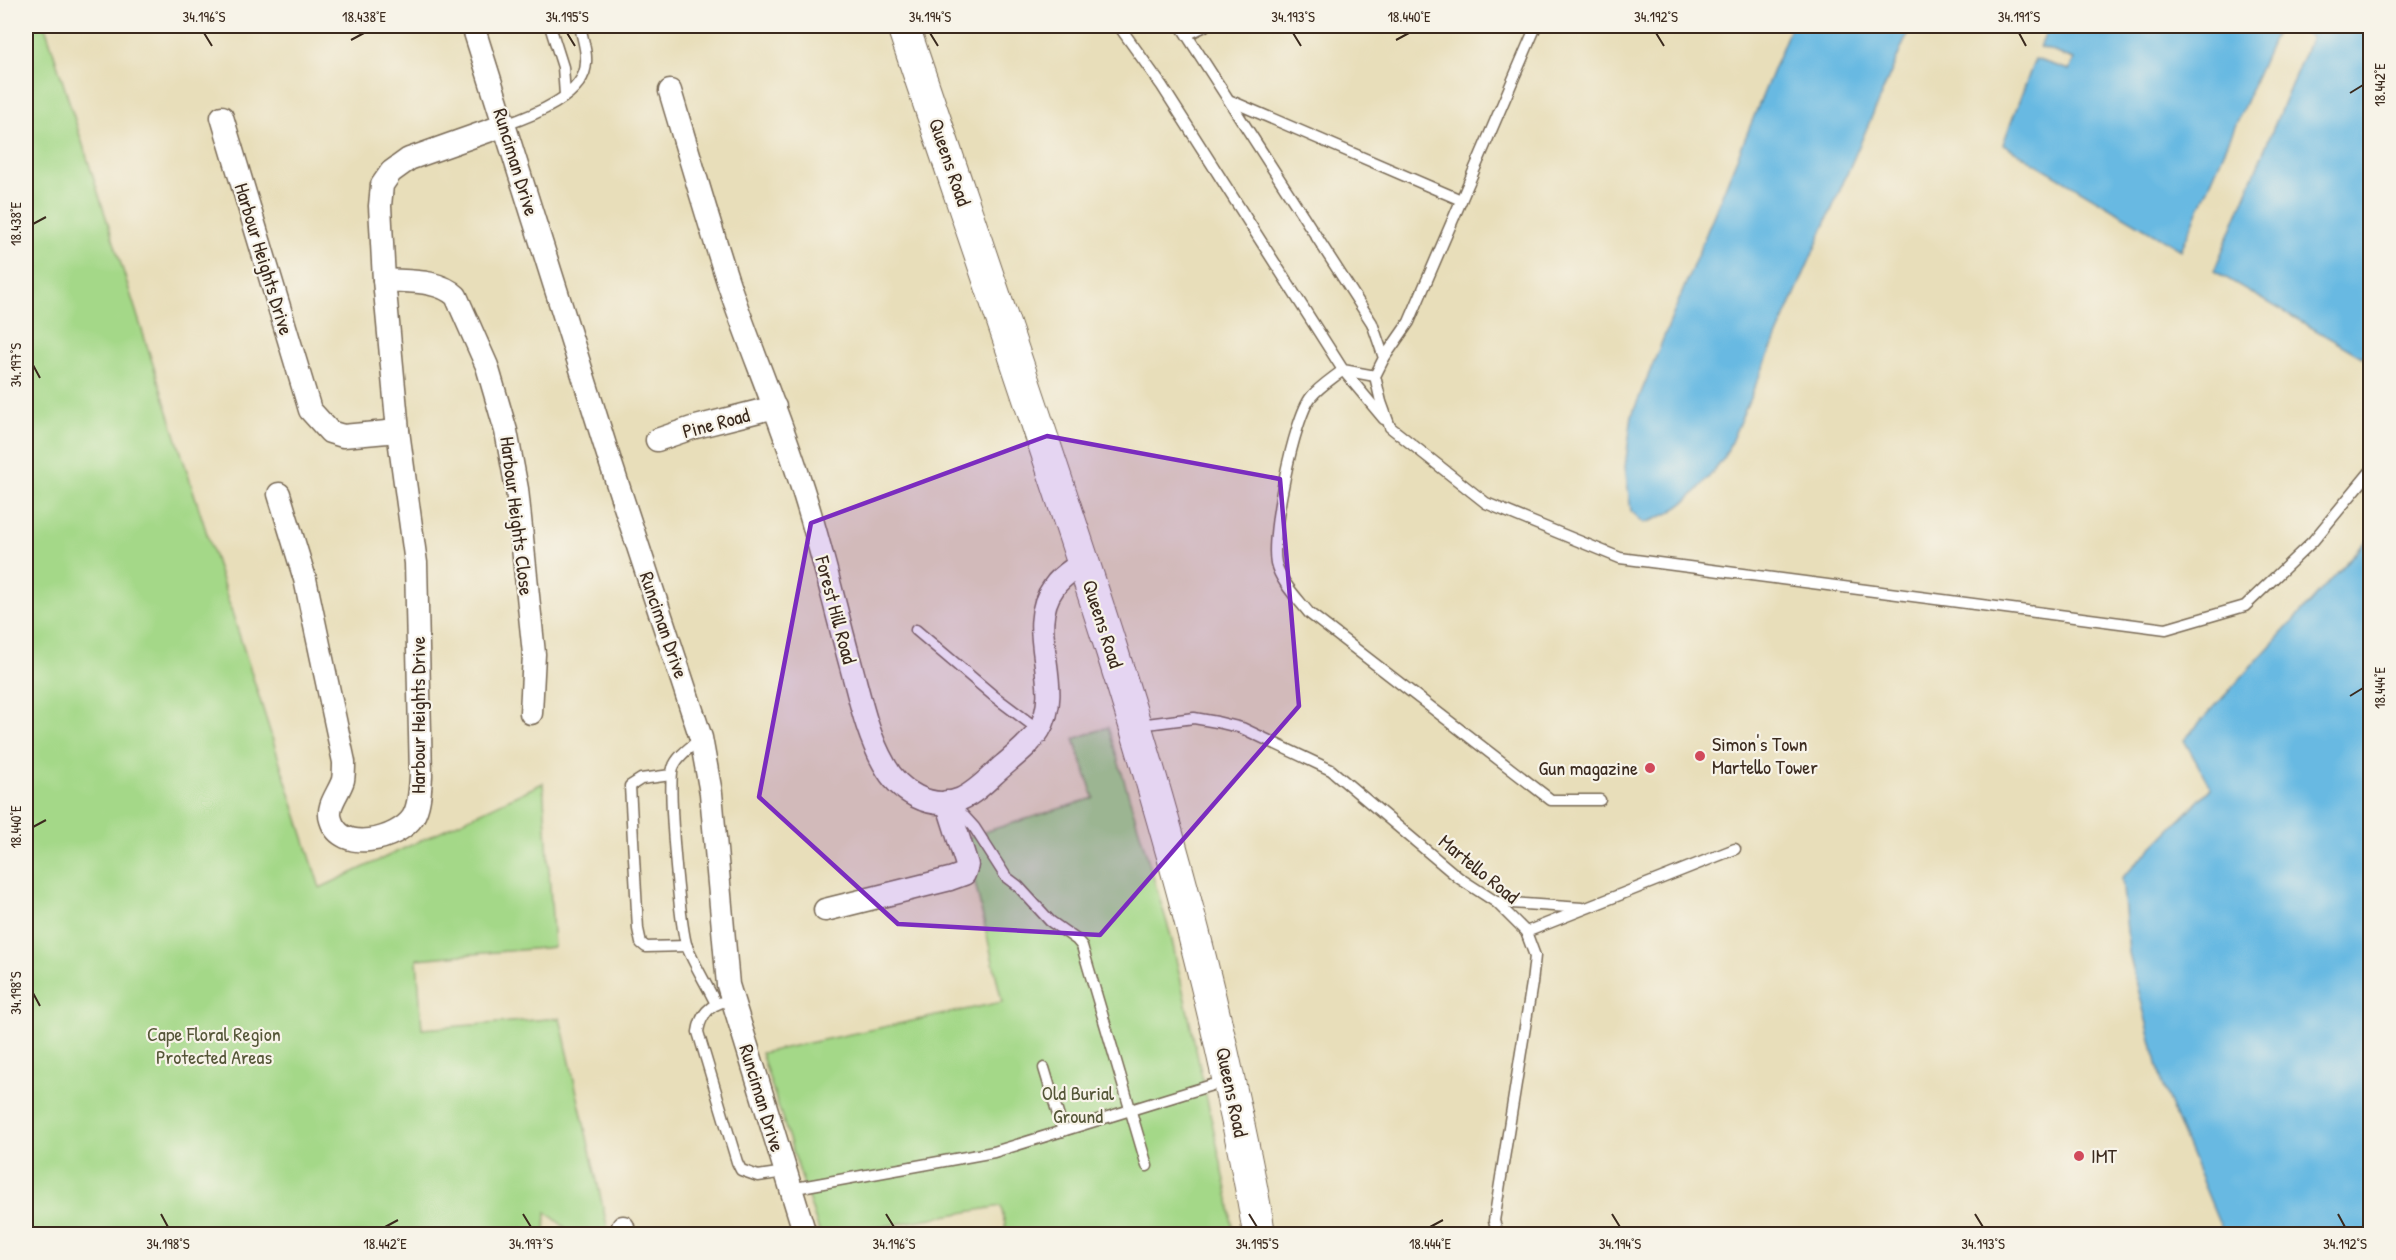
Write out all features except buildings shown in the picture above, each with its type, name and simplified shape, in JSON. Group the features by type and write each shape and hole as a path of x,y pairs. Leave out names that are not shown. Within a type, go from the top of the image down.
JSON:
{"main road":[{"name":"Queens Road","path":"903,26 994,288 1136,725 1184,890 1212,1002 1259,1234"}],"street":[{"name":"Runciman Drive","path":"473,26 609,458 701,738 709,782 724,955 724,1002 805,1234"},
{"name":"Forest Hill Road","path":"670,91 729,285 801,482 866,723 875,746 885,767 902,788 915,797 931,802 949,802"},
{"name":"Harbour Heights Drive","path":"222,117 310,410 330,432 343,436 398,431"},
{"name":"Harbour Heights Drive","path":"279,494 305,579 344,762 343,778 330,809 331,820 342,834 360,842 382,838 402,829 413,816 419,802 421,776 416,563 398,431 384,280 380,206 382,185 391,172 409,159 505,125"},
{"name":"Harbour Heights Close","path":"384,280 448,288 456,296 487,366 506,431 517,489 534,654 531,713"},
{"name":"Pine Road","path":"657,440 692,428 775,407"},
{"path":"825,910 964,874 968,866 949,802 971,794 1039,730 1047,712 1049,691 1043,631 1045,607 1054,586 1083,562"}],"lane":[{"path":"550,26 563,67 565,95"},
{"path":"505,125 549,108 579,81 587,64 579,26"},
{"path":"1119,26 1162,86 1343,370 1390,427 1486,503 1620,558 2166,629 2245,606 2313,541 2370,472"},
{"path":"1205,26 1184,30 1372,323 1384,358"},
{"path":"1390,427 1375,376 1384,358 1409,322 1536,26"},
{"path":"1230,101 1461,200"},
{"path":"1375,376 1343,370 1310,397 1300,420 1276,521 1276,563 1286,584 1309,613 1551,800 1600,800"},
{"path":"916,630 995,697 1039,730"},
{"name":"Martello Road","path":"1136,725 1194,718 1217,722 1242,728 1322,765 1378,807 1460,878 1496,902 1526,932 1534,956 1532,983 1494,1221 1498,1234"},
{"path":"701,738 678,759 671,775 681,923 687,946 724,1002 699,1019 698,1032 741,1170 758,1176 788,1181 994,1152 1212,1086"},
{"path":"671,775 641,779 630,786 638,929 639,938 646,947 687,946"},
{"path":"949,802 974,828 1006,877 1018,886 1050,921 1082,946 1147,1166"},
{"path":"1526,932 1735,849"},
{"path":"1496,902 1585,908"},
{"path":"1044,1068 1063,1131"}],"highlighted area":[{"path":"1047,436 1280,479 1299,706 1100,935 898,924 759,797 811,523"}],"green space":[{"name":"Cape Floral Region Protected Areas","path":"26,26 45,26 320,888 543,783 554,947 417,959 422,1029 560,1018 609,1234 573,1234 546,1212 545,1234 26,1234"},
{"name":"Old Burial Ground","path":"1108,727 1171,936 1229,1199 1233,1234 1007,1234 1001,1206 840,1234 820,1234 761,1053 1002,1002 965,838 1094,798 1074,739"}],"water":[{"path":"1791,26 1911,26 1724,458 1690,498 1670,513 1644,523 1631,511 1625,467 1632,415"},
{"path":"2049,26 2279,26 2181,250 2003,144 2035,59 2069,70 2074,59 2040,47"},
{"path":"2289,26 2370,26 2370,348 2362,357 2214,271 2311,37"},
{"path":"2370,537 2370,1234 2224,1234 2163,1087 2129,953 2122,878 2211,788 2184,740"}],"place":[{"name":"Simon's Town Martello Tower","path":"1700,756"},
{"name":"Gun magazine","path":"1650,768"},
{"name":"IMT","path":"2079,1156"}]}
